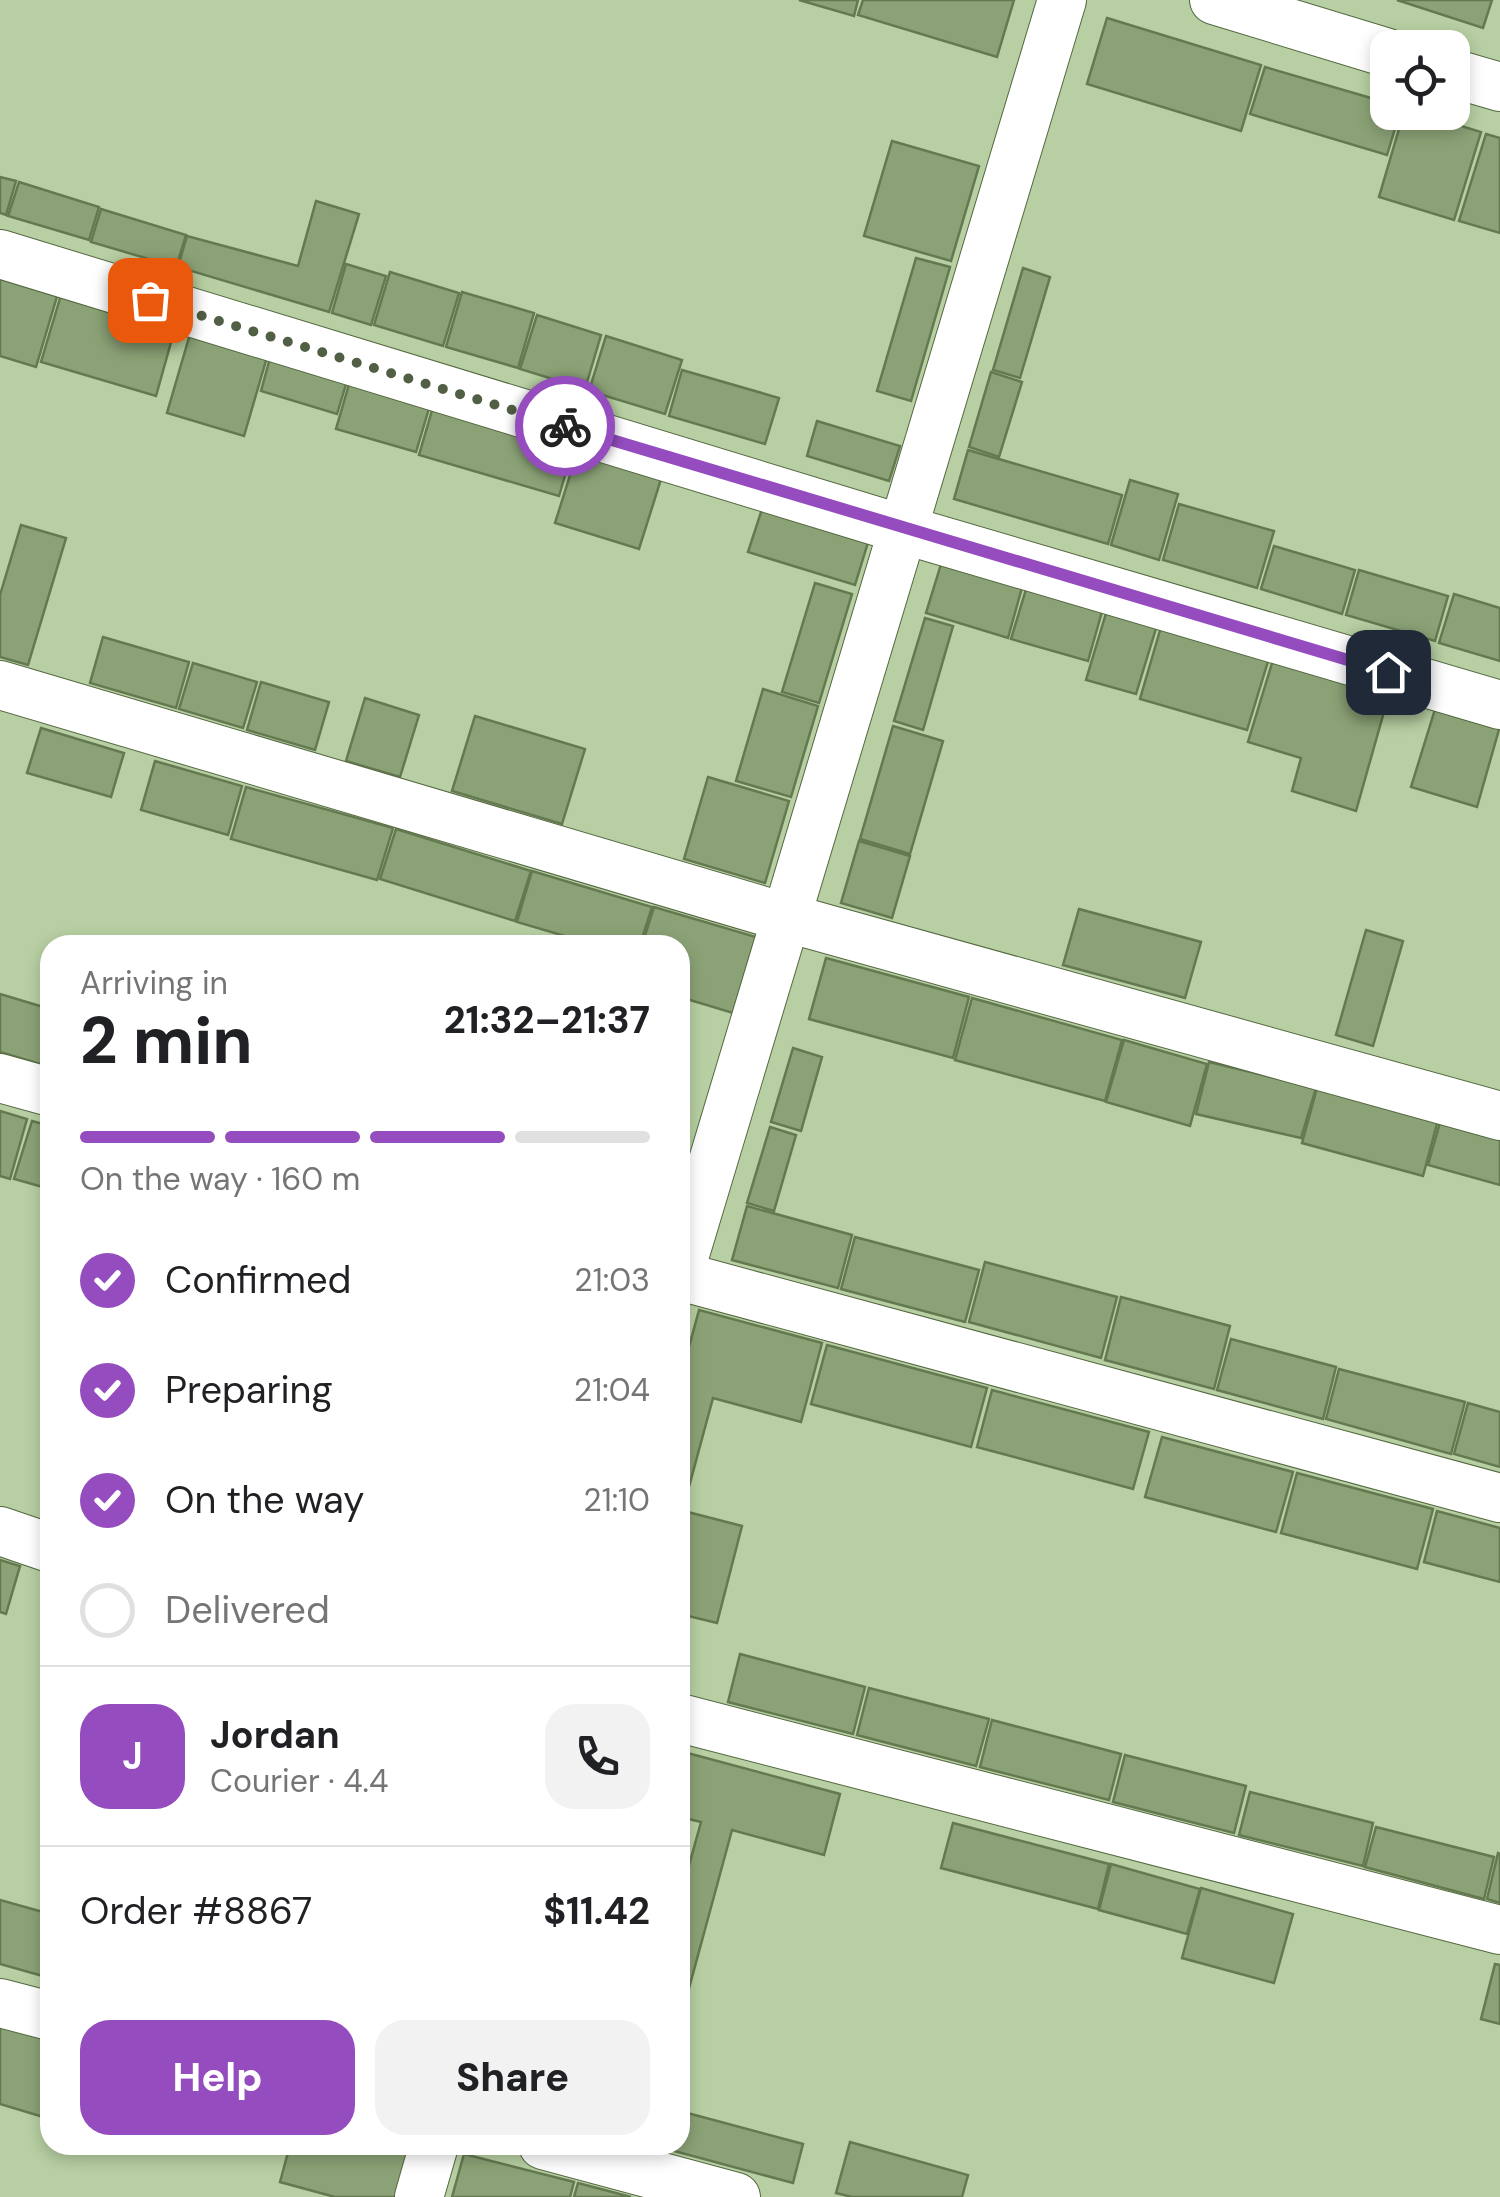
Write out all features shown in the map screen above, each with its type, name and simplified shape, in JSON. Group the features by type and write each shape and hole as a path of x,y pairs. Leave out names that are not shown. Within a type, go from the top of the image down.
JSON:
{"street":[{"path":"690,1240 1062,0"},
{"path":"1214,0 1370,48"},
{"path":"1470,78 1500,87"},
{"path":"0,254 902,529 1500,705"},
{"path":"0,685 784,917 1500,1116"},
{"path":"0,1078 40,1089"},
{"path":"690,1277 1500,1498"},
{"path":"0,1531 40,1545"},
{"path":"690,1721 1500,1930"},
{"path":"0,2004 40,2014"},
{"path":"419,2197 431,2155"},
{"path":"580,2155 736,2197"}],"building":[{"path":"799,0 858,0 854,16"},
{"path":"863,0 1014,0 997,57 858,15"},
{"path":"1397,0 1492,0 1483,28"},
{"path":"1107,18 1261,65 1241,131 1087,84"},
{"path":"1265,67 1370,98 1370,130 1395,130 1387,155 1250,114"},
{"path":"1470,129 1481,132 1454,220 1379,197 1399,130"},
{"path":"1486,134 1500,138 1500,233 1459,221"},
{"path":"892,141 979,166 951,261 864,236"},
{"path":"0,177 16,181 6,215 0,213"},
{"path":"19,182 99,207 89,240 8,216"},
{"path":"316,201 359,214 329,312 178,267 187,236 298,266"},
{"path":"101,209 186,235 176,267 91,242"},
{"path":"916,258 950,267 911,401 877,391"},
{"path":"346,264 386,276 371,325 332,313"},
{"path":"1023,268 1050,277 1020,378 993,370"},
{"path":"390,272 459,293 443,346 374,325"},
{"path":"0,276 58,293 36,367 0,356"},
{"path":"462,292 534,313 518,368 446,347"},
{"path":"61,295 175,328 156,396 41,362"},
{"path":"537,315 601,335 585,389 520,369"},
{"path":"190,334 267,357 244,436 167,413"},
{"path":"606,336 682,360 665,414 589,391"},
{"path":"270,358 347,381 337,414 261,391"},
{"path":"682,370 779,398 765,444 669,416"},
{"path":"991,372 1022,382 999,457 969,447"},
{"path":"350,381 430,405 416,452 336,429"},
{"path":"433,407 573,448 559,496 419,455"},
{"path":"817,421 900,446 889,481 807,456"},
{"path":"578,450 662,476 639,549 555,523"},
{"path":"968,450 1122,495 1108,544 954,499"},
{"path":"1130,480 1178,494 1159,560 1111,545"},
{"path":"1179,504 1274,531 1257,588 1163,560"},
{"path":"763,506 869,539 855,585 748,552"},
{"path":"21,525 66,538 28,665 0,657 0,595"},
{"path":"1274,546 1355,570 1342,614 1261,589"},
{"path":"942,561 1023,584 1008,638 926,613"},
{"path":"1359,570 1448,596 1435,641 1346,615"},
{"path":"815,583 852,594 819,703 782,692"},
{"path":"1027,586 1103,608 1088,661 1011,639"},
{"path":"1454,594 1500,608 1500,661 1439,643"},
{"path":"1107,610 1157,625 1136,694 1086,680"},
{"path":"925,618 953,626 923,730 894,721"},
{"path":"1161,627 1269,658 1247,730 1140,699"},
{"path":"103,637 189,662 176,708 90,683"},
{"path":"1273,660 1389,694 1356,811 1292,791 1301,758 1248,742"},
{"path":"193,663 257,682 243,728 179,709"},
{"path":"261,682 329,702 315,750 247,730"},
{"path":"763,689 818,706 791,797 736,781"},
{"path":"365,698 419,715 400,777 346,761"},
{"path":"1436,706 1500,726 1477,807 1411,787"},
{"path":"475,716 585,749 562,824 452,791"},
{"path":"893,726 943,741 910,854 860,839"},
{"path":"41,728 124,753 111,797 27,773"},
{"path":"155,761 242,786 228,835 141,810"},
{"path":"708,777 789,801 765,883 684,859"},
{"path":"246,787 393,828 377,880 231,839"},
{"path":"396,829 531,871 515,921 380,879"},
{"path":"859,841 910,856 892,918 841,903"},
{"path":"532,871 652,907 643,935 561,935 517,922"},
{"path":"654,907 756,937 733,1013 690,1000 690,935 645,935"},
{"path":"1079,909 1201,942 1185,998 1063,965"},
{"path":"1366,930 1403,941 1373,1046 1336,1035"},
{"path":"826,958 969,997 953,1058 809,1019"},
{"path":"0,994 40,1006 40,1064 0,1052"},
{"path":"972,998 1122,1040 1105,1101 955,1060"},
{"path":"1124,1040 1207,1064 1190,1126 1106,1102"},
{"path":"793,1048 822,1057 801,1131 771,1122"},
{"path":"1209,1062 1316,1088 1301,1138 1196,1114"},
{"path":"1317,1088 1438,1120 1423,1176 1302,1143"},
{"path":"0,1111 27,1119 10,1179 0,1176"},
{"path":"1441,1119 1500,1135 1500,1185 1428,1165"},
{"path":"32,1121 40,1123 40,1186 14,1179"},
{"path":"770,1127 796,1135 774,1211 747,1203"},
{"path":"747,1206 852,1235 838,1288 732,1260"},
{"path":"855,1237 979,1270 965,1322 841,1289"},
{"path":"985,1262 1117,1297 1101,1358 969,1322"},
{"path":"1121,1297 1230,1326 1214,1389 1105,1360"},
{"path":"699,1310 822,1343 801,1422 713,1398 690,1483 690,1343"},
{"path":"1231,1339 1336,1367 1323,1419 1217,1390"},
{"path":"827,1345 987,1388 971,1447 811,1404"},
{"path":"1339,1369 1465,1402 1451,1454 1326,1419"},
{"path":"992,1390 1149,1432 1133,1489 977,1447"},
{"path":"1468,1403 1500,1412 1500,1467 1454,1454"},
{"path":"1162,1437 1293,1472 1276,1532 1145,1497"},
{"path":"1297,1473 1433,1509 1417,1569 1281,1533"},
{"path":"1437,1511 1500,1528 1500,1582 1424,1562"},
{"path":"690,1513 742,1526 717,1623 690,1616"},
{"path":"0,1560 20,1566 6,1614 0,1612"},
{"path":"740,1654 865,1687 853,1734 728,1702"},
{"path":"869,1688 989,1719 976,1766 857,1735"},
{"path":"992,1720 1121,1754 1109,1800 980,1767"},
{"path":"690,1754 840,1794 824,1855 732,1830 690,1985 690,1862 701,1822 690,1819"},
{"path":"1125,1755 1246,1786 1234,1833 1113,1802"},
{"path":"1250,1792 1373,1823 1363,1866 1239,1835"},
{"path":"953,1823 1109,1864 1098,1909 941,1868"},
{"path":"1376,1827 1494,1857 1484,1899 1365,1867"},
{"path":"1500,1854 1500,1903 1487,1899"},
{"path":"1111,1864 1200,1889 1187,1934 1099,1910"},
{"path":"1201,1888 1293,1914 1274,1983 1182,1958"},
{"path":"0,1900 40,1911 40,1975 0,1964"},
{"path":"1495,1964 1500,1965 1500,2024 1481,2019"},
{"path":"0,2026 40,2037 40,2116 0,2104"},
{"path":"690,2114 803,2144 793,2183 689,2155"},
{"path":"850,2142 968,2175 962,2197 852,2197 836,2193"},
{"path":"287,2155 411,2155 400,2197 335,2197 280,2182"},
{"path":"464,2155 574,2182 570,2197 452,2197"},
{"path":"578,2183 631,2197 574,2197"}],"way so far":[{"path":"150,300 565,426"}],"route":[{"path":"565,426 1388,672"}]}
